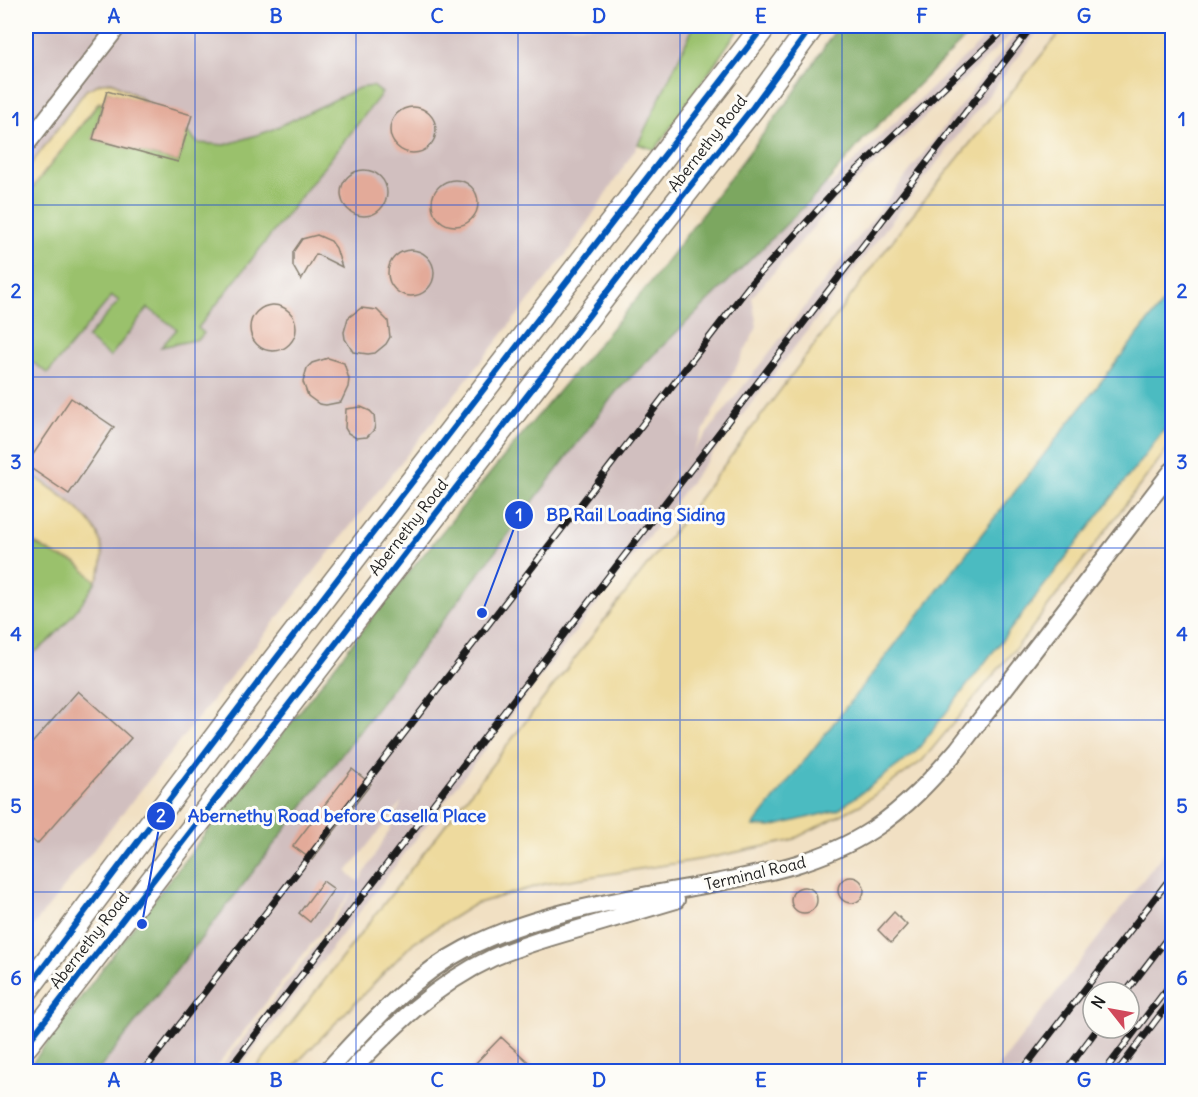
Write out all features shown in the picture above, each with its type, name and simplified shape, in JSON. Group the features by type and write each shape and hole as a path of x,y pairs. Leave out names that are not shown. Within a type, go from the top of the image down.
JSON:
{"main road":[{"name":"Abernethy Road","path":"26,990 268,669 764,26"},
{"name":"Abernethy Road","path":"26,1045 612,285 753,107 812,26"}],"street":[{"path":"26,145 118,26"},
{"name":"Terminal Road","path":"326,1071 403,992 445,960 487,938 546,918 769,873 812,859 872,830 898,811 930,782 958,749 1173,471"},
{"path":"350,1071 402,1018 427,998 468,971 493,958 546,939 769,873"}],"shaded area":[{"path":"26,26 695,26 647,131 570,249 26,935"},
{"path":"997,26 1020,26 839,198 752,297 757,327 693,451 428,794 1022,26 1042,26 237,1071 218,1071 326,932 358,884 213,1071 45,1072 777,121 829,185","holes":["402,801 389,831 359,882 347,872"]},
{"path":"1172,842 1172,1071 995,1071"}],"green space":[{"path":"694,26 741,26 655,150 638,144"},
{"path":"838,26 977,26 863,140 816,195 616,392 253,872 98,1071 26,1071 137,922 378,610 650,283 794,93"},
{"path":"373,86 382,93 198,328 204,333 199,339 161,347 177,329 148,308 110,357 87,338 119,301 112,296 48,373 26,358 26,196 100,102 103,104 93,139 178,162 187,132 198,143 225,145 269,131 359,88"},
{"path":"26,538 57,556 76,562 96,581 75,612 55,635 35,652 26,656"}],"sand":[{"path":"1065,26 1172,26 1172,443 1025,637 922,761 860,805 790,841 704,859 544,884 475,904 414,942 289,1071 253,1072 698,500 908,220"},
{"path":"112,82 151,104 107,91 103,104 99,102 26,196 26,171 86,90 101,83"},
{"path":"26,470 71,503 85,516 95,530 102,545 102,562 96,581 76,562 57,556 26,538"}],"water":[{"path":"1172,291 1172,420 915,753 838,810 771,827 753,826"}],"building":[{"path":"107,91 192,115 178,162 93,139"},
{"path":"413,107 429,114 436,130 429,146 413,153 397,146 390,130 397,114"},
{"path":"364,170 380,177 387,193 380,209 364,216 348,209 341,193 348,177"},
{"path":"455,180 471,187 478,203 471,219 455,226 439,219 432,203 439,187"},
{"path":"317,235 331,241 336,248 342,267 316,254 301,280 293,266 293,252 302,239"},
{"path":"411,250 427,257 434,273 427,289 411,296 395,289 388,273 395,257"},
{"path":"273,305 289,312 296,328 289,344 273,351 257,344 250,328 257,312"},
{"path":"361,308 377,310 388,321 390,337 386,344 375,353 353,352 345,339 344,332 348,318"},
{"path":"328,358 344,363 349,379 341,402 326,405 319,404 308,396 303,382 307,368 312,363"},
{"path":"71,398 114,427 69,494 26,465"},
{"path":"361,407 374,415 375,425 374,430 367,437 356,438 345,428 346,409"},
{"path":"78,691 131,738 37,844 26,834 26,750"},
{"path":"352,769 371,784 312,860 293,846"},
{"path":"851,877 860,881 864,890 860,899 851,903 842,899 838,890 842,881"},
{"path":"323,881 334,889 310,922 299,913"},
{"path":"804,887 813,891 817,900 813,909 804,913 795,909 791,900 795,891"},
{"path":"894,912 907,925 891,943 878,930"},
{"path":"501,1037 538,1071 468,1071"}],"railway":[{"path":"143,1072 753,281 834,192 1008,26"},
{"path":"227,1072 1032,26"},
{"path":"1021,1072 1172,876"},
{"path":"1135,980 1172,932"},
{"path":"1104,1072 1172,982"},
{"path":"1117,1072 1172,999"},
{"path":"1065,1072 1089,1040"}],"cycle path":[{"path":"26,990 268,669 764,26"},
{"path":"26,1045 627,266 753,107 812,26"}],"place":[{"name":"BP Rail Loading Siding","path":"482,613"},
{"name":"Abernethy Road before Casella Place","path":"142,924"}]}
